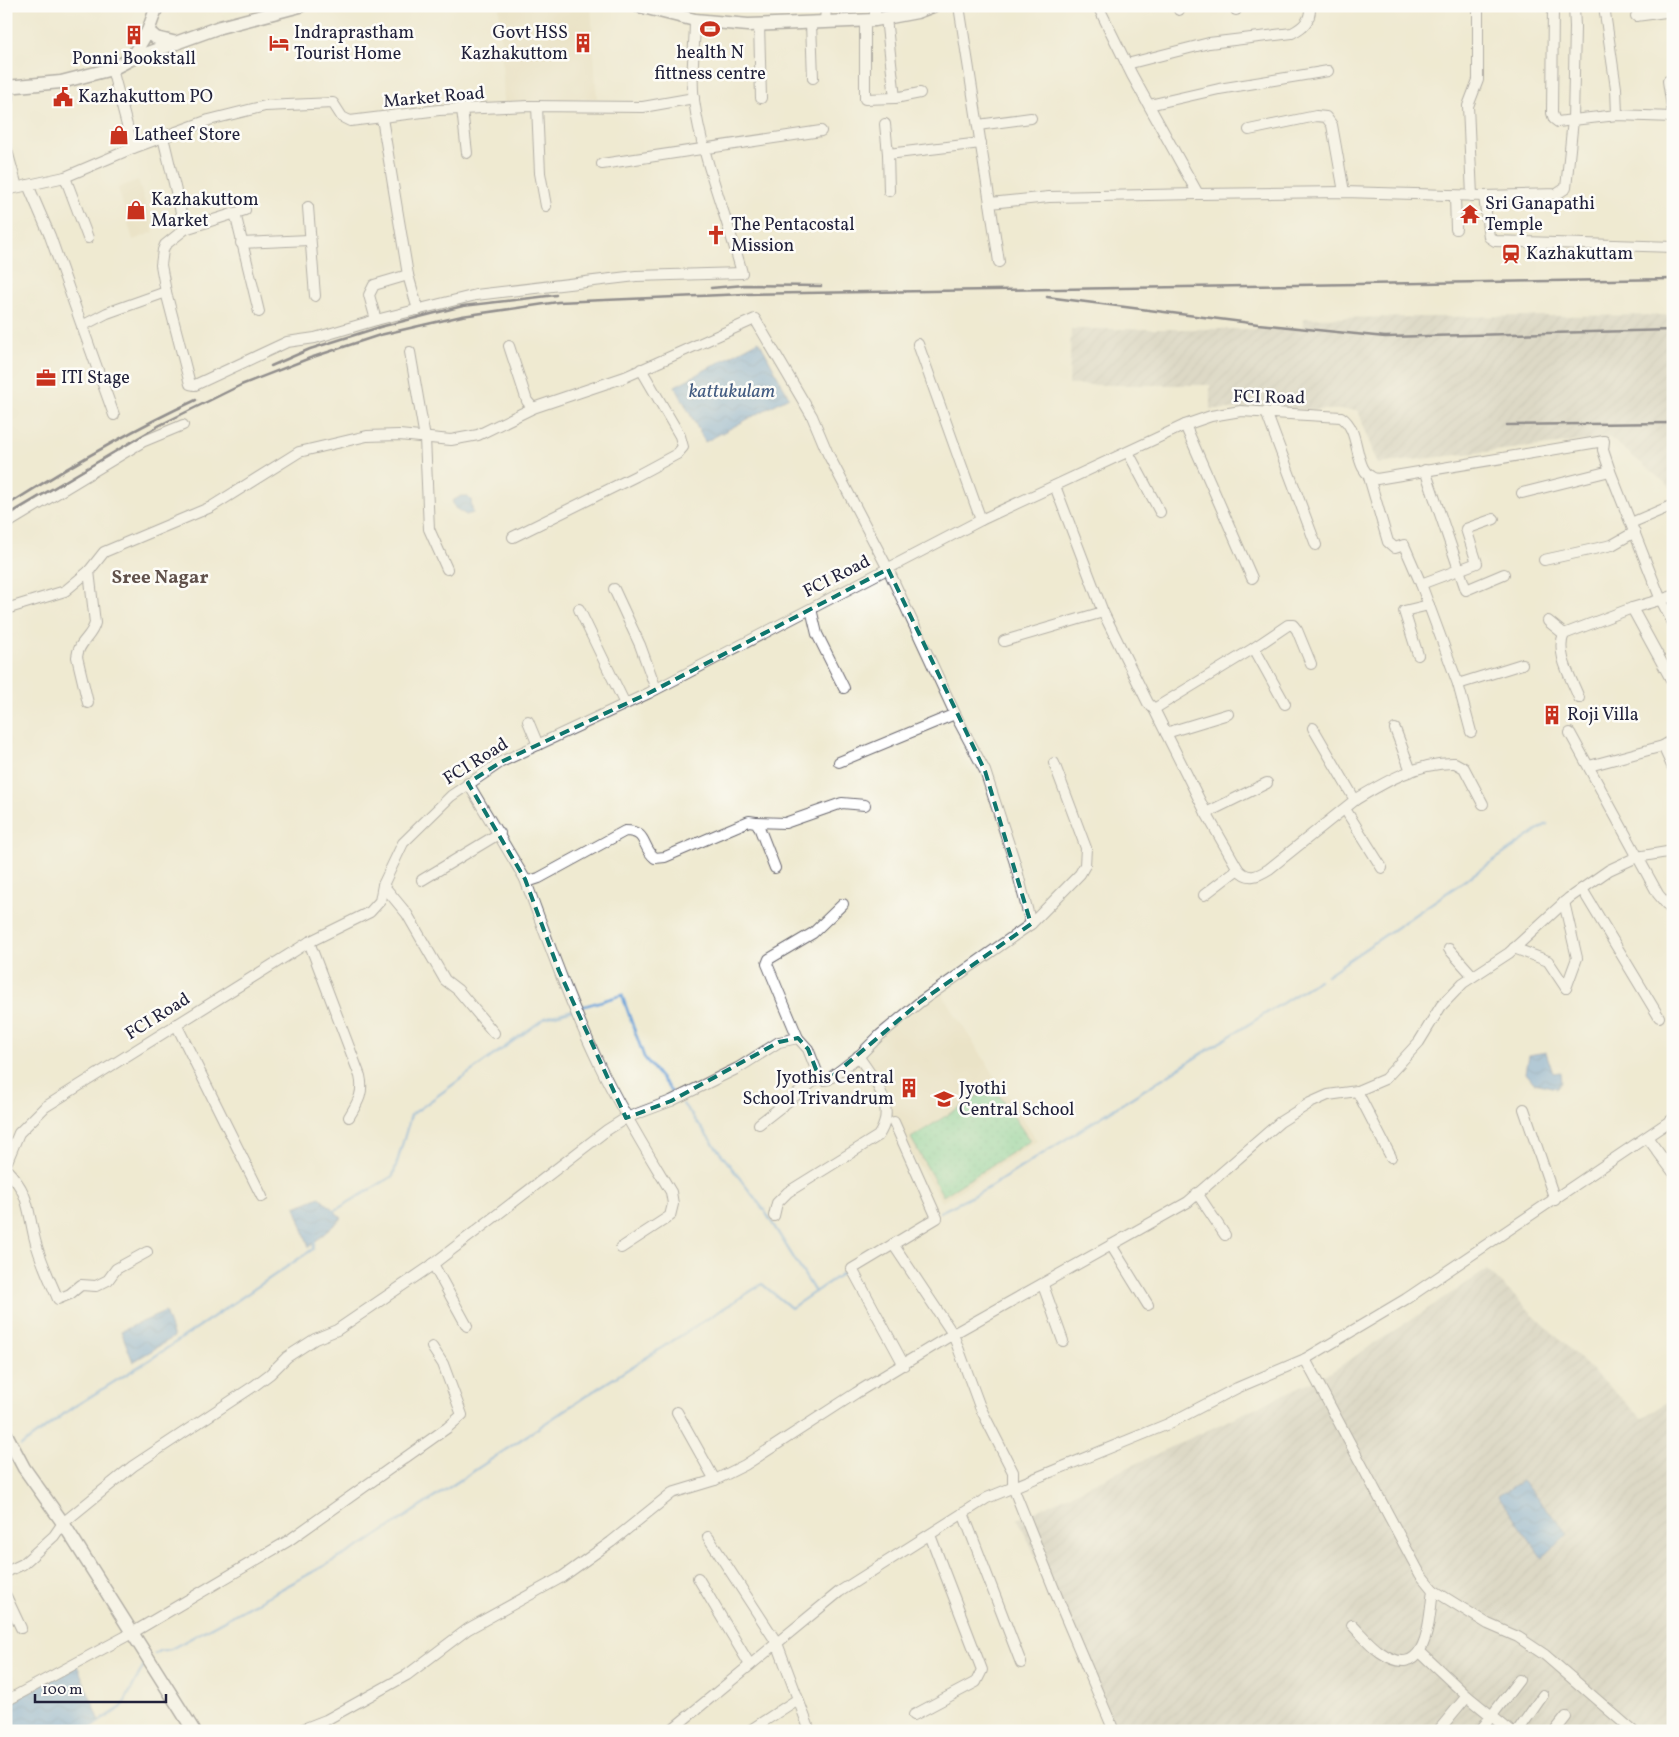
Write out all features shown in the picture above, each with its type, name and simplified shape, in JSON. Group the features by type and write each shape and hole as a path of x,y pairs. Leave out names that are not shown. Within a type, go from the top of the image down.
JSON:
{"main road":[{"path":"131,59 148,31 157,6"},
{"path":"8,88 61,82 112,69 131,59 220,26 300,6"},
{"path":"639,6 695,20 748,25 875,20 933,6"},
{"path":"148,31 156,38 177,43"},
{"path":"6,1434 24,1468 63,1523 194,1731"}],"street":[{"path":"825,23 826,6"},
{"path":"875,6 865,99 894,98 920,94"},
{"path":"959,6 998,262"},
{"path":"1098,6 1127,64 1198,194"},
{"path":"1127,64 1209,43 1292,32 1298,30 1308,20 1310,6"},
{"path":"1553,6 1552,116 1558,122 1617,115 1673,116 1668,81"},
{"path":"990,204 1049,197 1198,194 1344,192 1484,196 1557,194 1566,188 1572,120 1574,6"},
{"path":"1604,6 1616,88 1617,115"},
{"path":"1472,196 1468,106 1478,80 1478,11"},
{"path":"1636,16 1673,11"},
{"path":"259,312 241,243 240,211 185,230 165,245 161,265 166,292 190,384 195,385 287,342 315,338 376,320 476,295 636,276 742,273 720,206 694,98 695,20"},
{"path":"875,20 894,98"},
{"path":"811,23 813,78"},
{"path":"759,24 761,98"},
{"path":"112,69 133,148"},
{"path":"1149,105 1218,89 1328,71"},
{"path":"6,112 8,88"},
{"name":"Market Road","path":"6,190 65,177 133,148 209,120 265,106 328,102 333,103 346,120 462,109 538,106 643,107 694,98"},
{"path":"538,106 540,173 546,206"},
{"path":"462,109 466,153"},
{"path":"1248,130 1316,116 1326,117 1332,125 1344,192"},
{"path":"382,118 408,275 418,310"},
{"path":"978,125 1031,118"},
{"path":"885,124 889,191"},
{"path":"602,164 821,131"},
{"path":"164,137 185,230"},
{"path":"888,154 981,143"},
{"path":"6,148 22,186 50,236 114,415"},
{"path":"65,177 88,238"},
{"path":"1454,196 1456,230"},
{"path":"1484,196 1489,237 1495,241 1673,247"},
{"path":"308,207 309,240 316,296"},
{"path":"241,243 309,240"},
{"path":"376,320 369,295 374,285 408,275"},
{"path":"82,326 107,313 166,292"},
{"path":"6,609 65,591 89,571 104,552 211,507 299,452 367,436 399,436 451,440 478,435 533,408 641,369 754,319 812,416 828,454 888,569 955,714 984,771 1015,863 1031,924"},
{"path":"918,344 981,520"},
{"path":"509,346 527,400 533,408"},
{"path":"410,352 425,438 429,529 447,569"},
{"path":"513,537 636,476 677,454 683,447 680,436 641,369"},
{"name":"FCI Road","path":"6,1164 18,1133 45,1107 308,942 370,912 380,901 383,885 403,844 451,796 468,783 501,762 656,689 981,520 1185,426 1211,416 1241,411 1341,418 1348,422 1354,434 1361,464 1369,477"},
{"path":"1266,412 1316,546"},
{"path":"6,524 142,442 183,425"},
{"path":"1185,426 1252,578"},
{"path":"1471,732 1458,684 1421,584 1404,546 1395,548 1388,542 1369,477 1377,478 1604,441 1604,450 1610,471 1661,600 1673,623"},
{"path":"1128,452 1160,512"},
{"path":"1425,470 1466,590 1504,574"},
{"path":"1522,493 1610,471"},
{"path":"1055,486 1103,612 1148,703 1154,709 1206,813 1238,869 1250,877 1259,875 1355,800 1384,782 1411,771 1445,763 1458,763 1464,768 1483,804"},
{"path":"1544,560 1612,546 1633,527 1673,505"},
{"path":"1421,584 1477,563 1466,529 1494,519"},
{"path":"88,703 76,656 77,650 94,630 95,623 89,571"},
{"path":"614,589 640,645 656,689"},
{"path":"1579,698 1563,657 1561,641 1564,634 1632,608 1673,596"},
{"path":"1418,654 1404,612 1429,605"},
{"path":"1632,608 1673,683"},
{"path":"579,609 625,704"},
{"path":"811,609 817,634 844,688"},
{"path":"1004,641 1103,612"},
{"path":"1548,621 1564,634"},
{"path":"1154,709 1288,625 1293,625 1297,630 1311,664"},
{"path":"1254,648 1286,704"},
{"path":"1458,684 1522,664"},
{"path":"839,762 955,714"},
{"path":"1166,733 1228,714"},
{"path":"528,721 538,745"},
{"path":"1313,728 1355,800"},
{"path":"1395,729 1411,771"},
{"path":"1570,733 1658,894 1673,912"},
{"path":"1588,766 1663,746 1673,740"},
{"path":"1663,746 1673,768"},
{"path":"843,904 813,933 769,959 767,964 798,1038 808,1049 819,1077 824,1080 829,1079 858,1056 920,1002 1031,924 1072,884 1085,865 1086,848 1054,763"},
{"path":"468,783 500,833 525,879 566,988 599,1065 626,1118 671,1192 673,1204 670,1216 621,1248"},
{"path":"1206,813 1267,783"},
{"path":"525,879 530,881 539,878 625,831 634,831 641,836 650,854 655,858 665,857 749,821 785,823 842,803 865,805"},
{"path":"1345,809 1382,868"},
{"path":"756,822 775,868"},
{"path":"422,880 500,833"},
{"path":"298,1731 326,1720 407,1675 468,1629 562,1577 611,1542 672,1493 715,1480 745,1465 856,1392 953,1334 1188,1202 1280,1122 1310,1103 1328,1095 1357,1091 1375,1085 1393,1072 1419,1042 1441,1006 1462,983 1514,948 1564,902 1609,870 1637,857 1673,852"},
{"path":"1204,895 1238,869"},
{"path":"383,885 407,914 445,980 458,990 494,1033"},
{"path":"1582,889 1659,1017"},
{"path":"1514,948 1548,961 1566,988 1577,958 1564,902"},
{"path":"308,942 360,1076 362,1085 359,1101 349,1117"},
{"path":"1449,950 1473,976"},
{"path":"176,1024 262,1196"},
{"path":"6,1572 23,1564 43,1547 63,1523 133,1466 194,1428 270,1374 287,1357 315,1339 337,1330 433,1264 560,1165 626,1118 671,1101 738,1068 779,1042 798,1038"},
{"path":"774,1216 777,1203 788,1192 878,1136 884,1127 885,1097 858,1056"},
{"path":"759,1124 819,1077"},
{"path":"1357,1091 1391,1157"},
{"path":"1524,1109 1556,1200"},
{"path":"670,1731 839,1592 987,1498 1168,1424 1238,1388 1305,1358 1406,1299 1556,1200 1673,1119"},
{"path":"894,1122 937,1218 852,1269 904,1365"},
{"path":"1647,1136 1673,1172"},
{"path":"6,1169 20,1183 31,1214 41,1258 58,1299 70,1294 81,1285 96,1286 108,1280 116,1269 147,1252"},
{"path":"1197,1194 1225,1235"},
{"path":"893,1244 953,1334 980,1406 1013,1472 1014,1487 1064,1613 1114,1731"},
{"path":"1111,1245 1148,1305"},
{"path":"433,1264 467,1326"},
{"path":"1042,1285 1063,1341"},
{"path":"6,1701 132,1633 288,1541 447,1428 462,1415 443,1364 432,1347"},
{"path":"1305,1358 1420,1574 1433,1590 1488,1624 1518,1637 1545,1655 1633,1731"},
{"path":"677,1412 715,1480"},
{"path":"963,1513 1021,1663"},
{"path":"914,1715 976,1682 982,1670 930,1535"},
{"path":"708,1537 777,1643 810,1731"},
{"path":"698,1578 750,1665"},
{"path":"1352,1625 1379,1652 1392,1658 1406,1660 1413,1658 1420,1652 1426,1642 1433,1590"},
{"path":"6,1596 21,1628"},
{"path":"1420,1652 1467,1696 1510,1731"},
{"path":"1480,1731 1519,1680"},
{"path":"1518,1731 1543,1695"},
{"path":"1438,1731 1467,1696"},
{"path":"749,1731 798,1699"},
{"path":"1556,1731 1566,1717"}],"highlighted area":[{"path":"888,569 985,771 1031,924 920,1002 829,1079 819,1077 808,1049 798,1038 779,1042 671,1101 626,1118 559,971 525,879 468,783 501,762 649,693"}],"shaded area":[{"path":"499,6 591,6 597,98 504,102"},
{"name":"Kazhakuttom Market","path":"138,180 154,232 133,240 118,188"},
{"path":"1673,315 1673,489 1610,438 1377,464 1358,410 1210,409 1210,385 1069,385 1071,329 1301,329 1305,318"},
{"name":"Jyothi Central School","path":"940,991 1037,1141 942,1202 852,1056"},
{"path":"1487,1270 1642,1418 1673,1398 1673,1731 1117,1731 1018,1519 1331,1372"}],"green space":[{"path":"993,1086 1030,1141 943,1196 911,1138"}],"water":[{"name":"kattukulam","path":"759,341 789,397 705,442 675,386"},
{"path":"461,496 467,496 471,500 473,513 466,515 455,508 452,501"},
{"path":"1546,1052 1553,1073 1560,1072 1561,1082 1556,1088 1534,1083 1526,1073 1529,1055"},
{"path":"320,1197 342,1218 309,1247 295,1207"},
{"path":"165,1312 174,1337 133,1362 121,1331"},
{"path":"1522,1481 1568,1534 1542,1558 1498,1496"},
{"path":"77,1665 100,1721 85,1731 6,1731 6,1705"}],"waterway":[{"path":"1327,975 1547,824"},
{"path":"940,1212 985,1190 1319,980"},
{"path":"578,1008 622,995 644,1057 672,1092"},
{"path":"332,1212 393,1176 411,1115 545,1018 573,1010"},
{"path":"683,1104 764,1210 815,1292"},
{"path":"21,1446 72,1408 151,1359 313,1249 315,1241"},
{"path":"155,1654 171,1649 366,1543 592,1392 762,1284 791,1308 850,1268"},
{"path":"85,1731 122,1707 145,1663"}],"railway":[{"path":"6,516 160,425 241,385 310,358 380,335 462,316 558,302 745,294 1673,279"},
{"path":"711,288 744,285 821,286"},
{"path":"271,366 310,349 380,327 463,306 556,295"},
{"path":"1047,297 1258,324 1385,337 1673,330"},
{"path":"6,506 100,450 196,400"},
{"path":"1507,425 1673,423"}],"place":[{"name":"health N fittness centre","path":"710,29"},
{"name":"Ponni Bookstall","path":"134,35"},
{"name":"Indraprastham Tourist Home","path":"279,43"},
{"name":"Govt HSS Kazhakuttom","path":"583,43"},
{"name":"Kazhakuttom PO","path":"63,97"},
{"name":"Latheef Store","path":"119,135"},
{"name":"Kazhakuttom Market","path":"136,210"},
{"name":"Sri Ganapathi Temple","path":"1470,214"},
{"name":"The Pentacostal Mission","path":"716,235"},
{"name":"Kazhakuttam","path":"1511,254"},
{"name":"ITI Stage","path":"46,378"},
{"name":"Roji Villa","path":"1552,715"},
{"name":"Jyothis Central School Trivandrum","path":"909,1088"},
{"name":"Jyothi Central School","path":"944,1099"}],"district":[{"name":"Sree Nagar","path":"160,578"}]}
